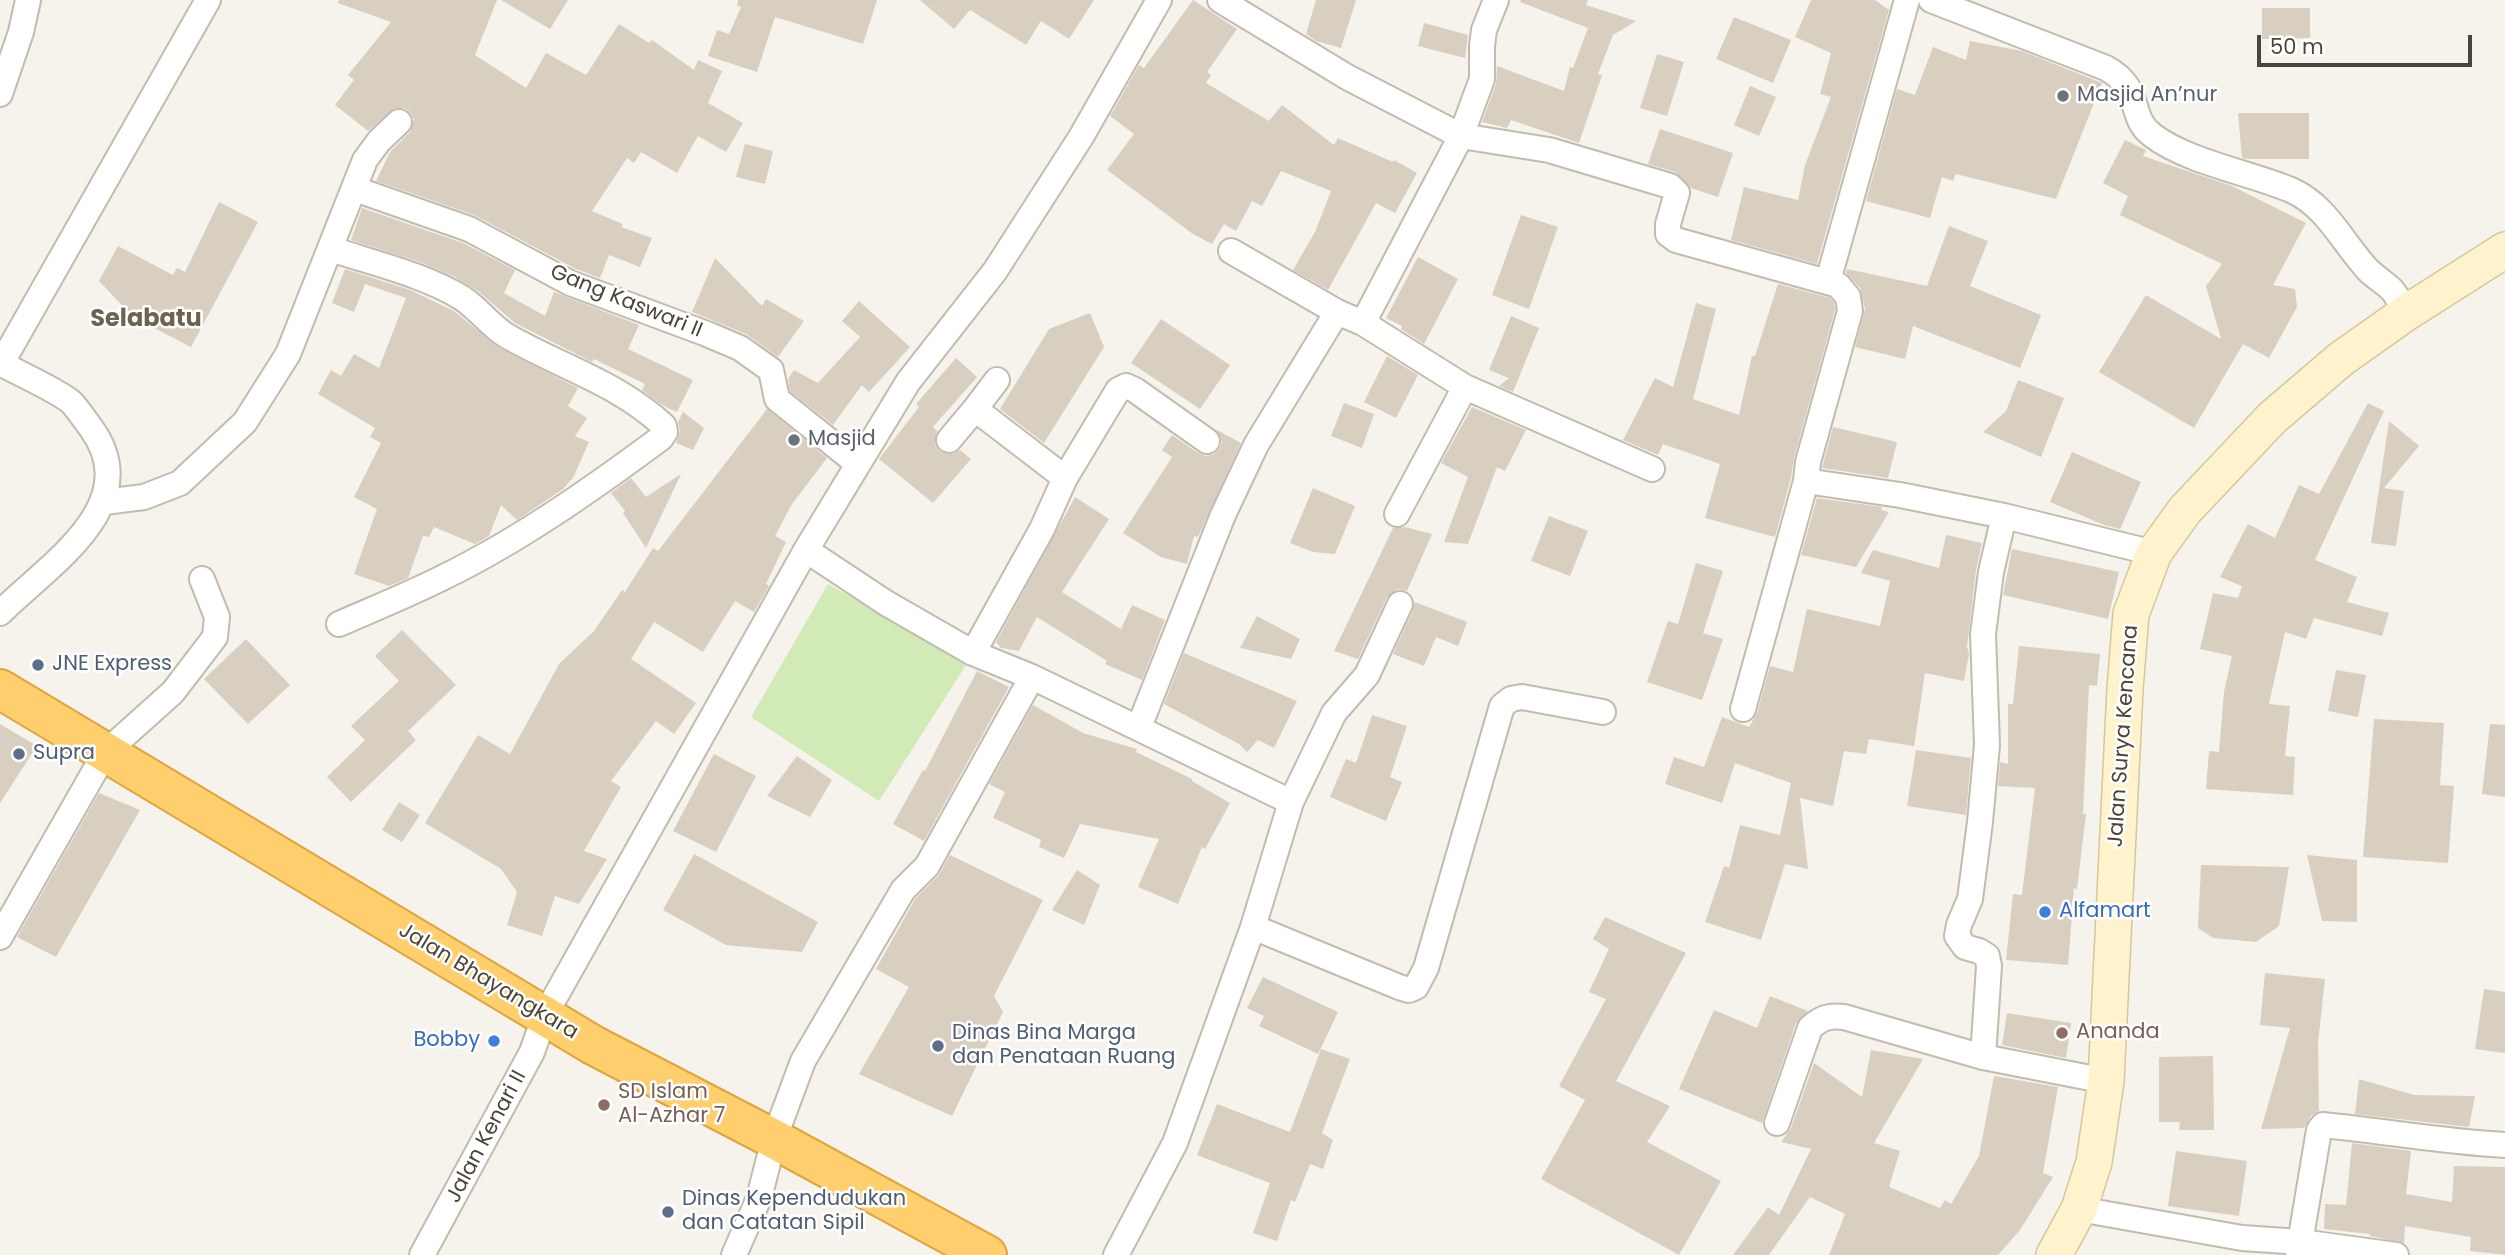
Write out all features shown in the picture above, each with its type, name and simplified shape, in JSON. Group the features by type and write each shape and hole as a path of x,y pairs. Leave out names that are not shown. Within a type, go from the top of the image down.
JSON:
{"highway":[{"name":"Jalan Bhayangkara","path":"0,689 593,1045 774,1139 987,1255"}],"street":[{"path":"0,94 21,32 28,0"},
{"path":"0,613 83,535 104,502 107,465 102,443 70,402 0,363 208,0"},
{"name":"Jalan Kenari II","path":"422,1255 532,1052 545,1015 806,550 908,382 1002,260 1081,137 1159,0"},
{"path":"1220,0 1347,77 1461,136 1549,150 1670,186 1676,193 1668,224 1670,237 1828,281 1838,285 1848,297 1850,311 1744,709"},
{"path":"1363,323 1461,136 1482,79 1482,46 1496,0"},
{"path":"1828,281 1907,0"},
{"path":"1931,0 2120,75 2129,87 2145,129 2153,136 2175,148 2312,200 2369,271 2394,292 2406,313"},
{"path":"104,502 144,497 180,483 246,422 288,354 365,160 399,122"},
{"name":"Gang Kaswari II","path":"355,189 469,229 570,283 740,348 771,370 777,399 858,464"},
{"path":"331,249 439,286 460,297 505,335 643,406 664,426 665,432 662,438 612,475 544,520 443,578 339,624"},
{"name":"Jalan Surya Kencana","path":"2054,1255 2079,1209 2094,1162 2106,1081 2130,627 2132,614 2154,553 2185,510 2272,418 2341,359 2406,313 2505,250"},
{"path":"1231,251 1337,312 1363,323 1465,387 1652,469"},
{"path":"1139,727 1223,516 1256,445 1337,312"},
{"path":"949,440 997,380"},
{"path":"973,653 1042,529 1065,478 1118,390 1126,386 1208,441"},
{"path":"1397,514 1465,387"},
{"path":"975,409 1065,478"},
{"path":"1806,481 1900,495 2004,516 2154,553"},
{"path":"1983,1057 1989,966 1987,956 1965,947 1957,936 1970,899 1980,822 1987,745 1983,634 1991,572 2004,516"},
{"path":"806,550 886,603 973,653 1032,677 1139,727 1291,802"},
{"path":"0,937 105,753 173,692 215,638 217,617 202,579"},
{"path":"1116,1255 1175,1143 1254,927 1291,802 1334,713 1367,674 1399,604"},
{"path":"734,1255 759,1198 774,1139 803,1061 903,890 927,866 1032,677"},
{"path":"1254,927 1399,987 1409,990 1416,987 1426,968 1503,706 1511,699 1522,697 1603,712"},
{"path":"1777,1123 1810,1028 1831,1015 1983,1057 2106,1081"},
{"path":"2300,1248 2319,1130 2323,1125 2422,1135 2466,1143 2505,1145"},
{"path":"2079,1209 2300,1248 2396,1255"}],"green space":[{"path":"828,584 968,662 879,801 751,717"}],"building":[{"path":"339,0 497,0 475,55 526,88 546,53 586,75 619,24 649,43 652,40 694,70 698,60 722,71 708,103 743,123 726,152 698,136 677,173 641,152 634,163 627,158 592,211 623,224 621,227 652,238 640,267 609,255 600,278 576,269 474,215 376,181 390,152 410,132 414,119 404,108 395,108 368,131 335,105 354,80 348,75 391,22 338,3"},
{"path":"501,0 568,0 550,29"},
{"path":"738,0 877,0 863,44 775,17 757,72 708,56 717,30 729,34 741,7 737,6"},
{"path":"920,0 1094,0 1069,39 1041,21 1026,45 970,10 954,29"},
{"path":"1193,0 1237,29 1207,72 1211,75 1206,83 1269,121 1282,105 1334,145 1338,138 1393,162 1394,160 1417,173 1395,213 1376,203 1328,290 1293,270 1315,232 1331,191 1281,171 1262,206 1252,201 1236,231 1224,224 1212,244 1193,234 1107,170 1134,134 1110,116 1139,65 1144,68"},
{"path":"1316,0 1356,0 1341,48 1316,41 1306,34"},
{"path":"1588,0 1586,5 1636,21 1613,35 1598,74 1602,75 1579,143 1511,120 1507,128 1482,122 1496,84 1497,66 1564,91 1570,67 1573,68 1588,28 1520,2"},
{"path":"1811,0 1875,0 1889,10 1817,264 1731,240 1744,187 1798,200 1805,165 1831,97 1820,94 1831,53 1795,37"},
{"path":"2262,8 2310,8 2310,38 2262,39"},
{"path":"1734,17 1791,40 1773,83 1716,59"},
{"path":"1424,23 1468,35 1465,58 1418,46"},
{"path":"1970,41 2022,51 2102,83 2056,199 1956,174 1953,181 1942,177 1930,218 1866,201 1897,89 1915,95 1933,47 1966,60"},
{"path":"1657,54 1684,62 1667,116 1640,108"},
{"path":"1750,86 1776,97 1759,136 1734,125"},
{"path":"2238,113 2309,113 2309,159 2242,158"},
{"path":"1660,129 1733,153 1718,197 1691,188 1675,172 1648,164"},
{"path":"2125,140 2146,150 2143,156 2232,186 2306,223 2273,285 2295,289 2297,307 2269,358 2243,344 2194,428 2099,372 2146,295 2221,339 2206,286 2222,264 2120,215 2128,196 2103,183"},
{"path":"745,144 773,151 765,184 736,177"},
{"path":"219,202 258,222 191,347 133,317 99,281 118,246 173,275 177,268 185,272"},
{"path":"362,208 463,243 515,270 504,293 545,316 554,292 639,325 628,349 693,380 677,412 642,390 645,384 594,359 592,362 515,323 478,291 455,277 420,262 351,240"},
{"path":"1521,215 1558,227 1529,309 1492,295"},
{"path":"1949,226 1988,241 1970,286 2041,315 2020,368 1913,326 1905,359 1855,347 1865,309 1860,288 1846,273 1847,269 1927,286"},
{"path":"1418,257 1458,279 1424,344 1401,329 1402,326 1386,318"},
{"path":"715,258 762,306 766,299 804,321 778,357 746,334 692,312"},
{"path":"345,269 410,290 454,311 499,348 578,388 568,406 587,418 575,436 589,442 573,478 563,489 517,520 501,505 489,536 475,544 434,527 429,537 423,536 408,578 389,586 354,574 377,509 354,497 381,443 370,437 375,428 318,394 331,370 341,376 354,354 379,368 406,298 365,284 354,312 332,303"},
{"path":"1778,284 1830,298 1835,310 1775,537 1705,518 1720,464 1663,444 1658,455 1623,440 1655,378 1673,387 1696,303 1716,309 1693,399 1739,415 1752,356 1755,356"},
{"path":"859,301 910,347 869,392 862,385 833,425 790,391 788,379 794,370 818,383 860,337 842,321"},
{"path":"1090,313 1104,347 1044,443 1000,409 1049,329"},
{"path":"1511,316 1539,328 1513,392 1499,386 1509,378 1489,370"},
{"path":"1161,319 1230,365 1200,409 1131,363"},
{"path":"1387,356 1418,375 1396,418 1364,402"},
{"path":"956,358 977,377 933,427 937,431 935,444 939,451 946,454 960,450 971,459 933,503 879,459 919,407 916,404"},
{"path":"2018,380 2064,398 2041,457 1983,432 2006,411"},
{"path":"1344,403 1374,414 1362,448 1331,436"},
{"path":"2368,403 2384,411 2315,560 2357,577 2347,602 2389,613 2382,636 2314,618 2306,639 2285,632 2269,704 2290,706 2285,756 2295,757 2293,795 2206,789 2209,751 2219,752 2224,692 2232,656 2200,649 2213,593 2238,598 2242,586 2220,577 2248,524 2275,538 2299,485 2319,494"},
{"path":"1472,407 1526,430 1505,471 1497,467 1468,544 1444,542 1468,477 1441,463"},
{"path":"767,409 827,458 792,504 775,536 786,542 766,584 769,586 754,612 735,601 703,652 654,622 631,659 696,703 674,734 656,721 611,781 621,787 584,851 607,859 579,904 555,896 542,936 507,925 517,892 501,869 425,823 478,735 510,754 559,664 594,631 622,590 625,592 653,548 658,551"},
{"path":"683,412 704,428 693,450 676,443 680,431 678,422"},
{"path":"2389,421 2419,446 2384,488 2404,491 2396,546 2371,543"},
{"path":"1833,427 1897,442 1888,478 1822,468"},
{"path":"1217,430 1241,443 1198,537 1194,536 1187,564 1161,557 1123,533 1172,457 1162,450 1172,435 1206,456 1214,454 1222,442"},
{"path":"2072,452 2141,482 2120,529 2050,502"},
{"path":"681,474 646,548 623,513 625,511 611,493 631,478 646,497"},
{"path":"1313,488 1355,506 1335,554 1313,552 1290,543"},
{"path":"1075,497 1109,519 1062,592 1121,629 1132,605 1165,620 1142,680 1105,664 1107,661 1037,617 1019,651 1001,648 996,642"},
{"path":"1817,498 1882,507 1881,510 1889,512 1856,567 1801,555"},
{"path":"1549,516 1588,531 1570,576 1531,561"},
{"path":"1405,527 1432,534 1407,591 1398,589 1387,597 1358,659 1334,651 1393,528"},
{"path":"1946,535 1982,543 1976,570 1964,681 1925,673 1914,746 1869,739 1866,754 1844,751 1833,806 1800,798 1808,869 1785,864 1761,940 1705,922 1724,866 1729,868 1740,825 1780,835 1791,783 1735,763 1722,803 1665,784 1674,757 1704,767 1722,717 1749,727 1757,713 1770,666 1793,672 1807,609 1880,626 1890,581 1861,573 1873,550 1939,568"},
{"path":"2012,549 2119,572 2108,619 2003,595"},
{"path":"1696,563 1723,571 1703,633 1723,639 1702,700 1647,682 1668,621 1678,624"},
{"path":"1415,602 1467,622 1458,646 1436,637 1424,666 1393,654"},
{"path":"1257,616 1300,639 1291,659 1240,648"},
{"path":"402,630 456,685 408,731 416,740 351,802 327,777 365,740 351,726 399,681 375,656"},
{"path":"246,639 290,685 248,724 204,679"},
{"path":"2019,646 2100,654 2097,686 2089,685 2083,814 2086,814 2077,889 2074,888 2068,965 2006,960 2013,894 2022,895 2035,788 1998,786 2000,762 2008,764 2008,704 2013,704"},
{"path":"1184,653 1297,701 1274,748 1258,740 1247,752 1239,744 1164,704"},
{"path":"2336,670 2366,675 2358,717 2328,711"},
{"path":"977,671 1009,687 924,841 893,824 923,770 925,771"},
{"path":"1033,705 1083,733 1137,749 1136,752 1192,779 1230,803 1205,849 1202,847 1178,904 1138,887 1159,839 1080,824 1064,858 1039,847 1041,840 993,818 1005,792 989,784"},
{"path":"1372,715 1407,726 1390,777 1402,782 1386,821 1330,797 1346,759 1356,763"},
{"path":"2374,719 2444,723 2440,785 2454,786 2448,863 2363,857"},
{"path":"0,724 37,746 0,803"},
{"path":"2490,724 2505,725 2505,797 2482,794"},
{"path":"1916,750 1971,758 1966,815 1907,806"},
{"path":"714,754 756,776 716,852 673,831"},
{"path":"797,756 832,780 810,817 767,796"},
{"path":"99,793 140,810 56,957 17,937"},
{"path":"399,802 420,815 402,842 382,830"},
{"path":"694,854 818,922 802,952 726,945 663,910"},
{"path":"950,855 1043,900 994,996 1003,1012 952,1116 859,1074 909,987 876,969 915,899 938,876"},
{"path":"2307,855 2357,860 2357,922 2322,921"},
{"path":"2201,865 2289,867 2279,926 2256,942 2213,938 2198,928"},
{"path":"1077,870 1100,885 1084,925 1052,910"},
{"path":"1605,917 1686,953 1616,1081 1670,1106 1647,1142 1721,1181 1679,1255 1541,1179 1585,1100 1559,1086 1606,999 1589,992 1609,949 1593,939"},
{"path":"2265,973 2325,979 2318,1043 2319,1111 2311,1116 2304,1128 2261,1129 2290,1028 2260,1025"},
{"path":"1263,977 1338,1012 1318,1054 1259,1026 1264,1016 1247,1008"},
{"path":"2484,989 2505,992 2505,1053 2475,1049"},
{"path":"1770,996 1808,1011 1796,1023 1762,1123 1679,1089 1714,1010 1757,1028"},
{"path":"2007,1013 2071,1023 2066,1058 2002,1045"},
{"path":"1321,1049 1350,1059 1322,1133 1333,1140 1323,1169 1310,1164 1295,1202 1291,1200 1277,1241 1253,1233 1270,1183 1197,1155 1217,1104 1290,1132"},
{"path":"1871,1050 1923,1059 1874,1143 1900,1151 1889,1187 1940,1208 1945,1200 1951,1204 1979,1156 1994,1076 2058,1087 2043,1173 2053,1177 2020,1230 1998,1255 1829,1255 1845,1214 1810,1197 1769,1255 1733,1255 1768,1207 1779,1215 1811,1149 1781,1142 1791,1128 1814,1063 1862,1097"},
{"path":"2213,1056 2214,1130 2179,1130 2180,1122 2159,1122 2159,1057"},
{"path":"2359,1079 2414,1095 2475,1096 2469,1127 2355,1114"},
{"path":"2352,1143 2411,1151 2406,1194 2452,1202 2454,1166 2505,1167 2505,1255 2470,1251 2471,1237 2405,1226 2404,1243 2370,1234 2324,1229 2325,1204 2346,1205"},
{"path":"2176,1151 2247,1161 2239,1216 2168,1206"}],"place":[{"name":"Masjid An’nur","path":"2063,96"},
{"name":"Masjid","path":"794,440"},
{"name":"JNE Express","path":"38,665"},
{"name":"Supra","path":"19,754"},
{"name":"Alfamart","path":"2045,912"},
{"name":"Ananda","path":"2062,1033"},
{"name":"Bobby","path":"494,1041"},
{"name":"Dinas Bina Marga dan Penataan Ruang","path":"938,1046"},
{"name":"SD Islam Al-Azhar 7","path":"604,1105"},
{"name":"Dinas Kependudukan dan Catatan Sipil","path":"668,1212"}],"district":[{"name":"Selabatu","path":"146,320"}]}
